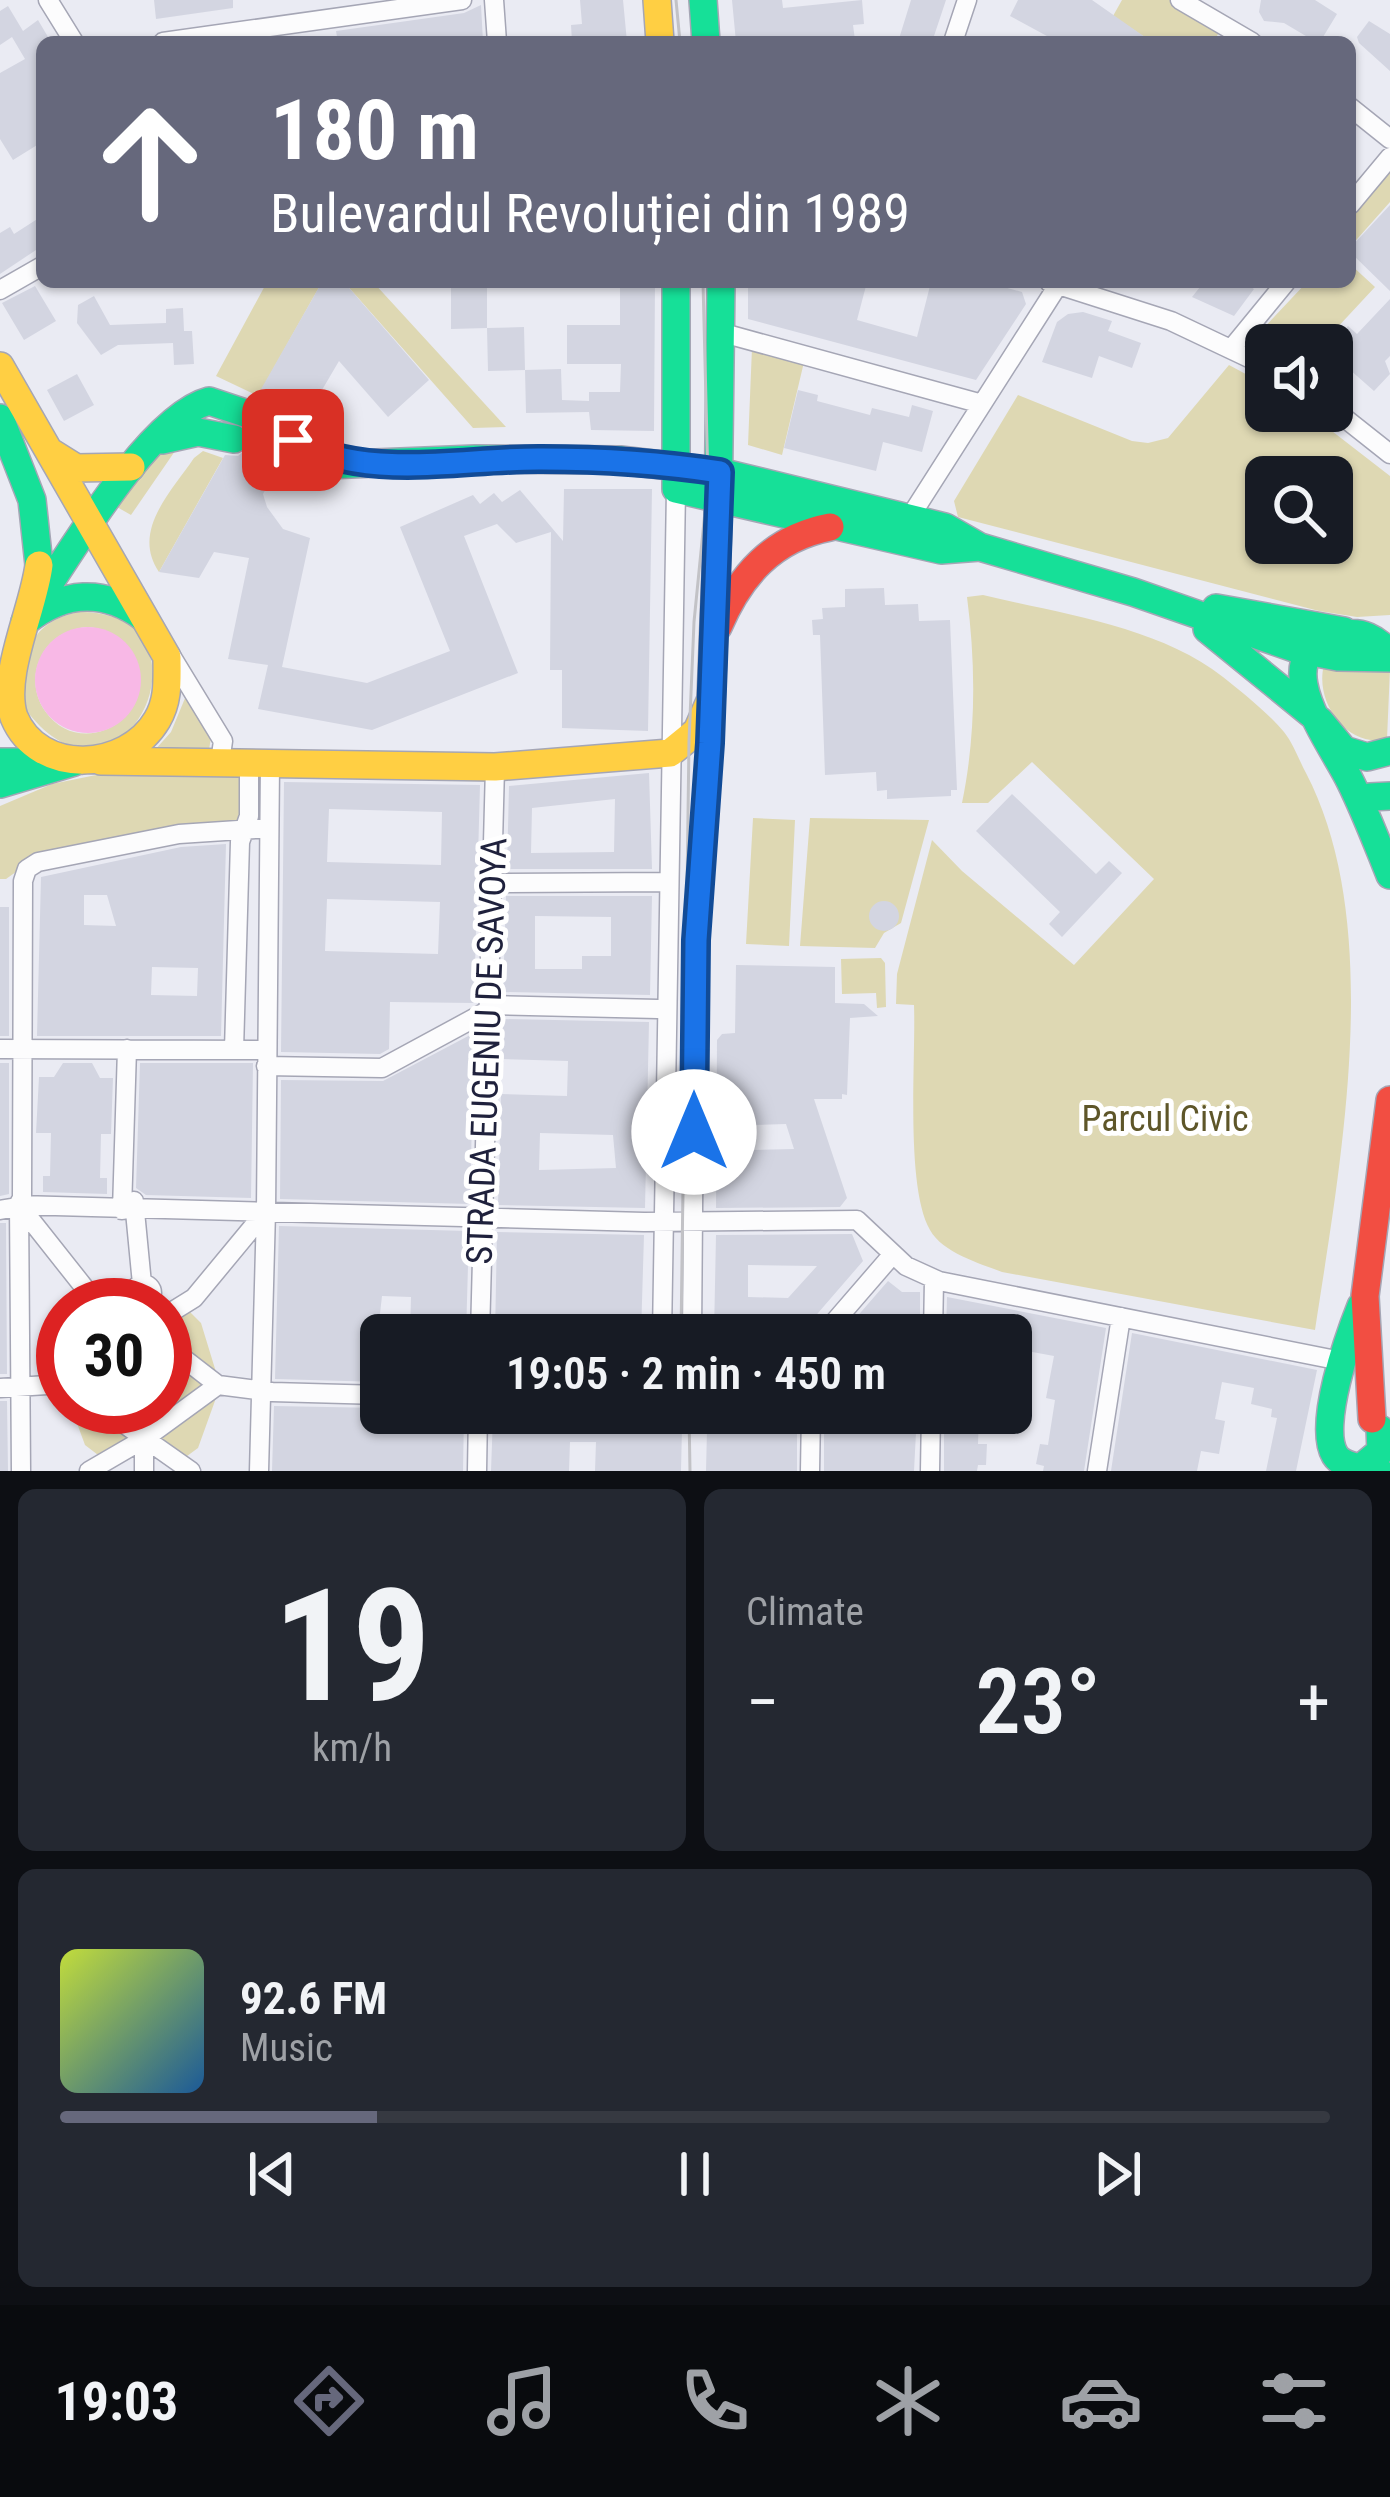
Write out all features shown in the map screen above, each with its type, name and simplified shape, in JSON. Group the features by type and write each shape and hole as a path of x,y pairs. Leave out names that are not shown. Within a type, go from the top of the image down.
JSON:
{"main road":[{"path":"657,0 660,36"},
{"path":"703,0 706,36"},
{"path":"676,288 676,477"},
{"path":"0,762 495,767 670,754 701,728 711,699 722,288"},
{"path":"0,366 155,631 170,671 162,713 150,732 128,750 46,767 0,784"},
{"path":"0,664 130,467 150,445 178,420 214,417 241,427 195,431 150,445"},
{"path":"0,418 24,470 37,526 36,588 4,674 14,718 44,750 87,761"},
{"path":"45,443 69,466 130,467"},
{"path":"286,452 384,465 543,459 910,517 945,527 980,547 1312,652 1338,658 1390,655"},
{"path":"719,485 846,528 941,550 980,547"},
{"path":"712,667 724,613 756,564 809,530 846,528"},
{"path":"1133,592 1355,632 1377,639 1390,655"},
{"path":"1133,592 1220,638 1320,722 1331,740 1348,752 1371,757 1390,751"},
{"path":"16,635 44,607 86,595 128,606 155,631"},
{"path":"1390,632 1328,638 1312,652 1303,687 1390,875"},
{"path":"1363,809 1370,797 1390,796"},
{"path":"1365,1296 1379,1373 1381,1429 1381,1451 1371,1468 1337,1458 1330,1442 1344,1344 1365,1296 1390,1100"},
{"path":"1332,1432 1349,1415 1381,1429"}],"street":[{"path":"48,0 70,36"},
{"path":"204,36 462,0"},
{"path":"494,0 497,36"},
{"path":"955,36 967,0"},
{"path":"1180,0 1218,34"},
{"path":"1356,112 1390,139"},
{"path":"1356,198 1390,157"},
{"path":"0,290 36,269"},
{"path":"910,517 1052,288"},
{"path":"1070,288 1171,321 1245,355"},
{"path":"1232,348 1281,288"},
{"path":"723,333 982,404"},
{"path":"1353,424 1390,454"},
{"path":"662,1314 676,477"},
{"path":"155,631 223,741 221,755 213,763"},
{"path":"692,1314 696,953 711,699"},
{"path":"234,1050 240,842 260,764"},
{"path":"259,1471 266,1392 269,828 260,764"},
{"name":"STRADA EUGENIU DE SAVOYA","path":"481,1314 495,767"},
{"path":"21,1471 11,1388 12,1208 22,1198 23,881 32,865 179,834 269,828"},
{"path":"492,883 668,882"},
{"path":"0,1048 234,1050 266,1058 382,1068 489,1008 658,1009"},
{"path":"127,1049 130,1207 140,1278"},
{"path":"192,1299 265,1207"},
{"path":"12,1208 265,1207 275,1215 663,1222 850,1220 864,1223 893,1254 934,1280 1341,1361"},
{"path":"12,1208 75,1278"},
{"path":"841,1314 893,1254"},
{"path":"933,1314 934,1280"},
{"path":"1097,1471 1121,1317"},
{"path":"192,1365 218,1385 266,1392 360,1394"},
{"path":"89,1471 144,1439 218,1385"},
{"path":"137,1434 191,1471"},
{"path":"477,1471 478,1434"},
{"path":"810,1471 811,1434"},
{"path":"929,1471 930,1434"},
{"path":"144,1439 144,1471"}],"green space":[{"path":"1122,0 1180,0 1224,25 1217,36 1143,36 1113,16"},
{"path":"1390,157 1390,202 1356,240 1356,198"},
{"path":"1356,270 1375,287 1341,324 1267,324 1301,288 1356,288"},
{"path":"264,288 319,288 258,396 216,376"},
{"path":"349,288 379,288 506,427 473,428"},
{"path":"752,348 804,362 782,455 748,445"},
{"path":"1229,365 1245,374 1245,432 1333,432 1390,476 1390,615 1357,617 1319,611 958,517 954,501 1018,395 1132,441 1168,438"},
{"path":"184,438 131,515 117,507 160,451"},
{"path":"203,451 223,458 159,572 149,542 157,512"},
{"name":"Parcul Civic","path":"983,595 1108,624 1197,660 1278,725 1306,773 1330,834 1345,902 1351,973 1344,1122 1315,1330 1002,1272 952,1251 930,1230 922,1210 914,1154 914,1005 896,1004 897,974 932,840 1074,965 1154,879 1032,762 988,803 962,803 973,700 967,597"},
{"path":"79,612 123,621 147,646 152,677 144,710 123,736 94,749 60,741 23,706 32,646 47,625","holes":["92,628 109,633 126,648 138,670 139,690 132,708 118,723 81,733 62,727 45,711 35,677 41,657 54,640 72,630"]},
{"path":"1324,665 1390,669 1387,739 1359,737 1337,720 1324,694"},
{"path":"188,691 212,731 209,750 154,751 171,732"},
{"path":"101,774 241,775 242,822 27,864 0,879 0,806 52,784"},
{"path":"753,818 795,820 789,946 746,944"},
{"path":"810,818 929,820 901,923 884,933 875,948 800,946"},
{"path":"881,958 886,1007 877,1008 876,993 842,994 841,959"},
{"path":"192,1314 201,1323 216,1372 192,1357"},
{"path":"192,1370 212,1385 192,1398"},
{"path":"211,1394 216,1398 198,1448 183,1459 154,1441 162,1434 192,1434 192,1410"},
{"path":"81,1434 133,1436 102,1458 85,1445"}],"shaded area":[{"path":"88,627 108,631 125,643 137,660 141,680 137,700 125,717 108,729 88,733 68,729 51,717 39,700 35,680 39,660 51,643 68,631"}],"building":[{"path":"154,0 233,0 233,8 156,19"},
{"path":"580,0 623,0 626,36 572,36 571,25 582,24"},
{"path":"732,0 782,0 783,8 862,0 864,24 853,25 854,36 735,36"},
{"path":"911,0 946,0 934,36 900,36"},
{"path":"1018,0 1092,0 1143,36 1047,36 1010,16"},
{"path":"1261,0 1315,0 1337,14 1324,36 1306,36 1284,23 1264,21 1259,12"},
{"path":"481,5 483,36 337,36 336,31 464,13"},
{"path":"8,6 23,31 38,20 47,36 36,36 36,146 13,160 0,139 0,73 25,59 12,37 0,45 0,11"},
{"path":"1369,21 1390,34 1390,71 1359,43 1357,37"},
{"path":"1390,205 1390,291 1356,258 1356,242"},
{"path":"36,220 36,250 0,274 0,233 10,227 14,234"},
{"path":"35,286 56,321 24,340 2,303"},
{"path":"319,288 349,288 429,380 388,417 339,361 295,436 281,435 269,445 269,457 278,467 263,494 267,507 283,529 310,538 282,667 367,683 450,651 400,527 473,495 480,504 494,493 502,502 520,490 563,541 564,489 652,489 648,731 562,728 562,670 550,670 551,532 516,543 497,524 464,536 518,673 372,730 258,709 268,665 228,659 249,558 214,552 199,578 159,572 225,455 238,456 250,446 250,432 259,428 266,414 256,398"},
{"path":"451,288 487,288 487,328 451,329"},
{"path":"620,288 655,288 654,431 591,430 589,412 526,413 525,370 561,369 562,400 589,401 589,392 620,392 621,364 567,364 567,325 620,325"},
{"path":"748,288 865,288 857,320 917,337 929,288 1008,288 1022,292 1026,304 976,380 748,319"},
{"path":"1199,288 1254,289 1234,316 1192,297"},
{"path":"94,296 110,325 166,323 166,309 183,308 184,331 192,331 194,364 174,365 173,343 118,345 101,355 77,323 78,305"},
{"path":"1390,299 1390,356 1385,361 1390,374 1374,391 1353,372 1353,330 1357,334"},
{"path":"1083,312 1112,321 1108,331 1141,343 1132,368 1099,356 1092,378 1042,362 1057,322"},
{"path":"524,327 525,370 488,371 487,328"},
{"path":"77,374 94,405 64,421 47,390"},
{"path":"798,390 818,395 817,401 870,415 872,408 909,417 912,405 933,411 922,452 883,442 876,471 784,448"},
{"path":"884,588 885,605 918,604 919,621 950,620 957,790 951,790 951,796 887,799 887,790 877,791 876,772 825,775 820,635 813,635 812,620 823,619 822,608 845,607 845,589"},
{"path":"649,773 652,869 507,869 509,786","holes":["615,799 614,852 531,853 532,808"]},
{"path":"284,782 480,785 474,1003 390,1002 389,1049 380,1054 281,1052","holes":["329,809 442,812 441,865 327,862","327,899 440,902 438,954 325,951"]},
{"path":"1012,794 1096,874 1109,861 1122,873 1062,937 1049,924 1060,912 976,831"},
{"path":"226,844 221,1036 37,1036 41,877 181,847","holes":["84,895 107,895 116,926 84,925","152,967 198,968 197,996 151,995"]},
{"path":"506,896 652,896 650,995 503,992","holes":["535,916 611,917 611,956 582,956 582,969 535,969"]},
{"path":"884,901 895,905 899,916 895,927 884,931 873,927 869,916 873,905"},
{"path":"0,907 9,907 9,1036 0,1036"},
{"path":"736,965 835,967 835,1003 864,1004 878,1016 850,1018 847,1095 814,1099 847,1198 840,1207 716,1208 717,1040 722,1034 735,1033","holes":["786,1124 794,1149 751,1150 751,1125"]},
{"path":"503,1019 649,1022 645,1208 498,1205 501,1094 567,1096 568,1061 502,1059","holes":["540,1133 613,1135 616,1168 539,1170"]},
{"path":"474,1033 470,1204 280,1199 281,1080 383,1081"},
{"path":"0,1063 9,1063 9,1194 0,1196"},
{"path":"63,1063 92,1063 100,1078 113,1078 111,1134 101,1134 100,1178 107,1178 107,1194 43,1192 43,1176 50,1176 51,1133 36,1133 39,1077 54,1077"},
{"path":"140,1063 253,1063 251,1198 146,1195 136,1188"},
{"path":"0,1223 6,1223 7,1374 0,1374"},
{"path":"279,1226 469,1231 467,1314 411,1314 411,1297 382,1296 380,1314 360,1314 360,1381 275,1379"},
{"path":"497,1232 644,1235 642,1314 495,1314"},
{"path":"852,1234 863,1261 817,1314 714,1314 716,1235","holes":["748,1265 817,1266 788,1298 748,1297"]},
{"path":"888,1281 902,1292 920,1292 920,1314 859,1314"},
{"path":"947,1297 1106,1328 1084,1471 1043,1471 1044,1466 1036,1464 1040,1444 1048,1445 1055,1400 1046,1398 1054,1356 1032,1352 1032,1314 947,1314"},
{"path":"1132,1333 1317,1370 1296,1471 1266,1471 1277,1418 1271,1417 1272,1409 1251,1404 1254,1388 1222,1382 1215,1419 1225,1421 1219,1454 1201,1451 1197,1471 1111,1471"},
{"path":"0,1401 7,1401 8,1471 0,1471"},
{"path":"274,1406 360,1408 360,1434 464,1434 463,1471 272,1471"},
{"path":"492,1434 682,1434 681,1471 595,1471 596,1442 570,1442 569,1471 491,1471"},
{"path":"707,1434 797,1434 797,1471 706,1471"},
{"path":"824,1434 916,1434 914,1471 824,1471"},
{"path":"944,1434 978,1434 978,1444 987,1444 986,1465 978,1465 977,1471 944,1471"}],"tunnel":[{"path":"240,427 286,452"}],"tram line":[{"path":"676,0 679,36"},
{"path":"681,1314 689,741 694,622 708,481 703,288"},
{"path":"689,1434 690,1471"}],"traffic: fast":[{"path":"703,0 706,36"},
{"path":"676,288 676,489 941,550 980,547"},
{"path":"718,522 721,288"},
{"path":"32,610 112,492 161,433 186,412 209,401 248,414"},
{"path":"0,418 32,500 39,565"},
{"path":"162,440 198,432 234,439"},
{"path":"286,452 326,465 620,460 720,472 945,527 980,547 1133,592 1297,649 1338,657 1390,658"},
{"path":"25,622 54,604 83,597 113,601 143,617"},
{"path":"1216,608 1344,631"},
{"path":"1207,629 1320,721 1344,750 1367,757 1390,751"},
{"path":"1390,653 1368,637 1341,635 1317,645 1305,660 1303,679 1318,723 1355,792 1390,875"},
{"path":"0,762 51,762"},
{"path":"0,784 74,762"},
{"path":"1363,809 1370,797 1390,796"},
{"path":"1361,1306 1337,1381 1330,1442 1343,1463 1379,1471"},
{"path":"1363,1466 1381,1451 1380,1429"}],"traffic: slow":[{"path":"657,0 660,36"},
{"path":"0,366 167,657 161,712 143,737 126,749 84,760 62,758 26,736 14,717 14,662 39,565"},
{"path":"52,453 76,468 131,467"},
{"path":"101,761 495,767 670,753 697,731 711,699 718,522"}],"traffic: jam":[{"path":"718,627 737,591 761,562 792,540 830,527"},
{"path":"1372,1419 1365,1296 1390,1100"}],"route":[{"path":"293,440 329,455 384,465 475,459 620,460 720,472 710,743 696,940 694,1132"}]}
